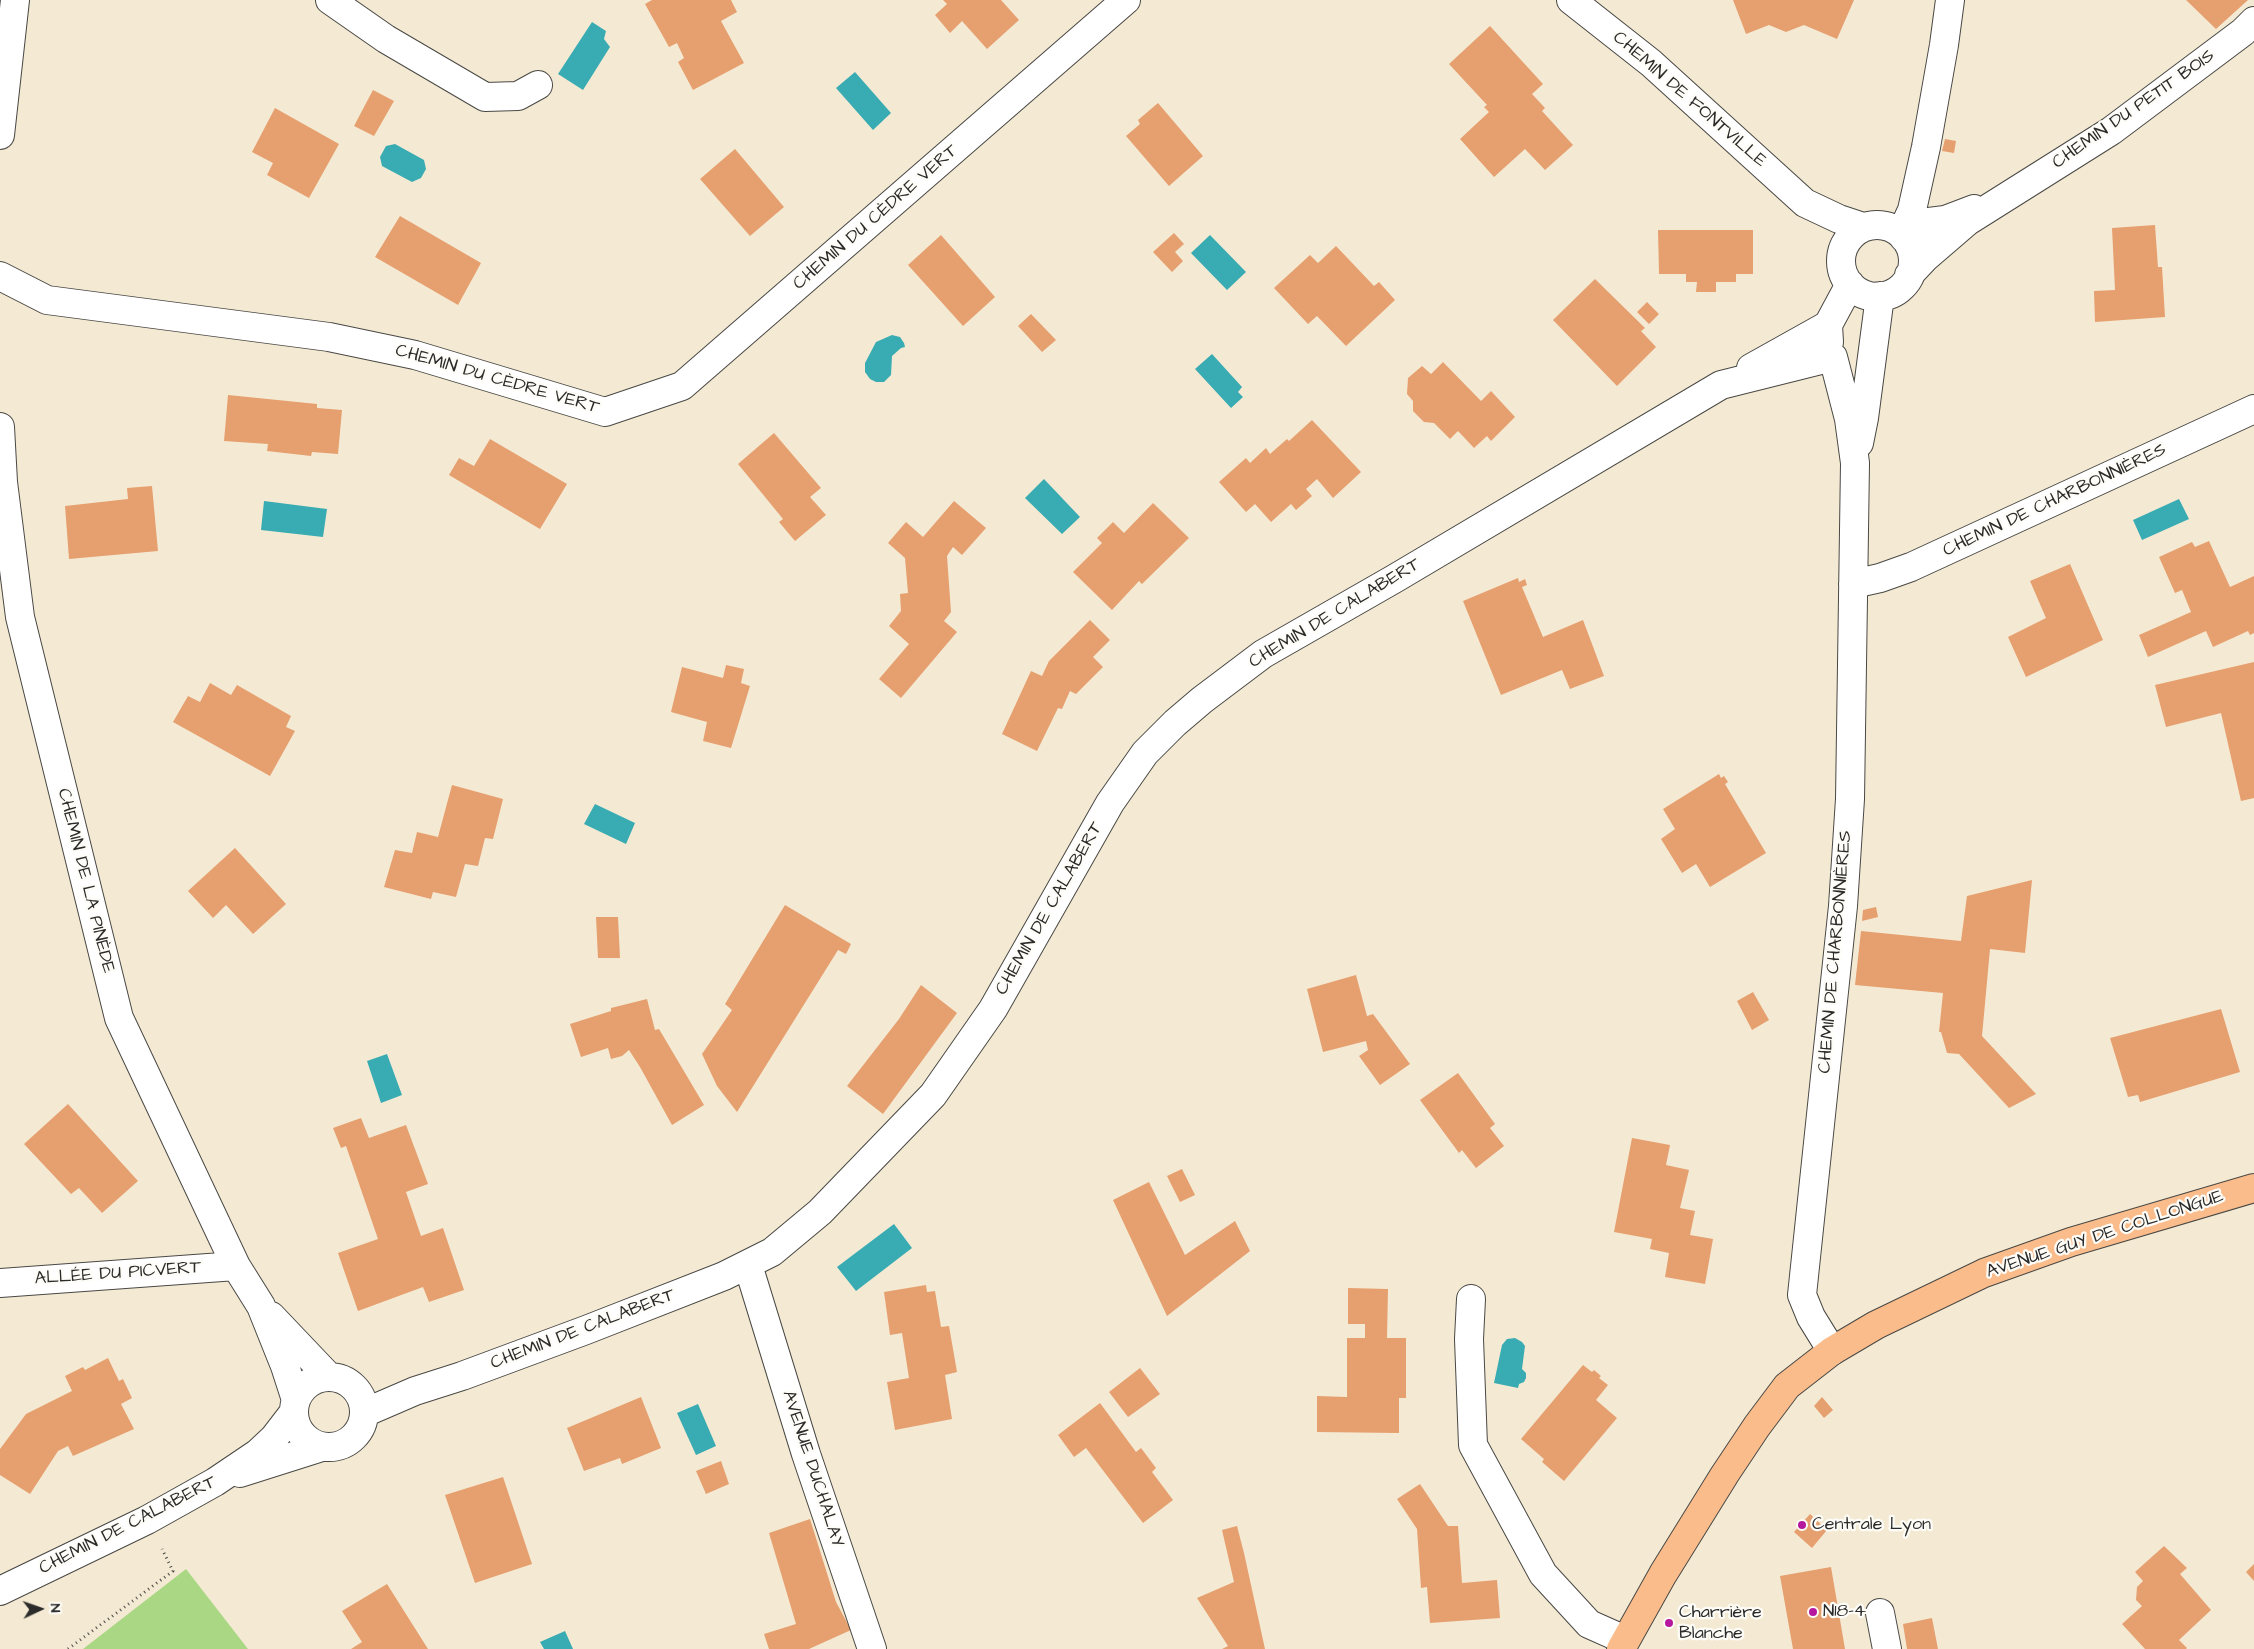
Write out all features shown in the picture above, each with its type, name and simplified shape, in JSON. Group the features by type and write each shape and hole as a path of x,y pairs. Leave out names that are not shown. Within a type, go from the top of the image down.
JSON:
{"main road":[{"name":"AVENUE GUY DE COLLONGUE","path":"1623,1645 1725,1474 1757,1426 1788,1386 1832,1351 1876,1325 1984,1273 2071,1242 2254,1188"}],"street":[{"path":"0,135 5,43 15,0"},
{"path":"330,0 411,55 486,97 518,96 538,85"},
{"name":"CHEMIN DU CÈDRE VERT","path":"0,276 47,300 329,337 415,355 605,412 682,386 1126,0"},
{"name":"CHEMIN DE FONTVILLE","path":"1572,0 1651,63 1805,203 1839,220 1889,232"},
{"path":"1889,232 1912,256 1909,275 1902,286 1892,293 1880,296 1864,294 1846,276 1841,255 1845,244 1853,234 1889,232 1912,210 1926,147 1950,0"},
{"name":"CHEMIN DU PETIT BOIS","path":"1909,275 1925,258 1968,221 2110,131 2243,32 2254,20"},
{"name":"CHEMIN DU PETIT BOIS","path":"1889,232 1945,220 2010,194"},
{"name":"CHEMIN DE FONTVILLE","path":"1805,203 1846,276"},
{"path":"1721,384 1828,325 1846,276"},
{"name":"CHEMIN DE CHARBONNIÈRES","path":"1854,463 1864,418 1880,296"},
{"name":"CHEMIN DE CHARBONNIÈRES","path":"1828,325 1833,357 1849,419 1854,463 1850,798 1844,906 1802,1295 1811,1317 1832,1351"},
{"path":"1833,357 1871,363"},
{"name":"CHEMIN DE CALABERT","path":"442,1381 462,1376 586,1330 724,1276 752,1277 772,1252 820,1212 933,1095 993,1009 1110,803 1145,753 1175,723 1262,654 1394,579 1721,384 1833,357"},
{"name":"CHEMIN DE CHARBONNIÈRES","path":"1853,584 1880,578 1911,567 2254,409"},
{"name":"CHEMIN DE LA PINÈDE","path":"0,427 3,482 20,618 120,1018 236,1266 261,1306 285,1366 295,1406"},
{"name":"ALLÉE DU PICVERT","path":"0,1282 236,1266"},
{"name":"AVENUE DUCHALAY","path":"752,1277 806,1454 872,1649"},
{"path":"1471,1299 1469,1339 1473,1445 1543,1574 1589,1624 1623,1645"},
{"name":"CHEMIN DE LA PINÈDE","path":"261,1306 340,1380"},
{"path":"322,1447 311,1443 302,1435 296,1424 295,1406 301,1391 318,1378 380,1385 442,1381"},
{"path":"216,1482 322,1447 334,1447 346,1443 358,1430 364,1414 358,1392 340,1380"},
{"path":"364,1414 386,1403 442,1381"},
{"name":"CHEMIN DE CALABERT","path":"0,1591 147,1520 216,1482 258,1453 274,1438 295,1406"},
{"path":"1880,1613 1887,1649"}],"path":[{"path":"68,1649 173,1571 147,1520"}],"green space":[{"path":"186,1569 248,1649 83,1649 110,1628"}],"water":[{"path":"592,22 606,31 604,39 610,47 583,90 558,74"},
{"path":"855,72 891,113 873,130 836,88"},
{"path":"395,144 424,160 426,169 421,178 412,182 382,166 380,157 386,146"},
{"path":"1210,235 1246,272 1227,290 1191,253"},
{"path":"892,335 900,337 905,347 892,356 891,375 884,382 876,382 870,379 865,372 865,363 876,342"},
{"path":"1212,354 1242,387 1238,392 1243,397 1231,408 1195,369"},
{"path":"1044,479 1080,517 1062,534 1025,498"},
{"path":"2179,499 2189,519 2142,540 2133,520"},
{"path":"264,501 327,509 323,537 261,530"},
{"path":"595,804 635,823 626,844 584,824"},
{"path":"387,1054 402,1095 381,1103 367,1061"},
{"path":"894,1224 912,1248 856,1291 837,1267"},
{"path":"1515,1338 1525,1346 1522,1369 1526,1373 1526,1378 1524,1382 1519,1384 1518,1388 1494,1383 1502,1345 1507,1339"},
{"path":"698,1404 716,1446 696,1455 677,1413"},
{"path":"565,1631 573,1649 544,1649 540,1642"}],"building":[{"path":"652,0 731,0 737,12 721,21 744,63 693,90 678,62 684,58 677,43 669,47 645,4"},
{"path":"943,0 1001,0 1019,20 987,49 962,21 950,33 935,15 947,4"},
{"path":"1733,0 1854,0 1837,39 1804,25 1786,32 1769,25 1746,34"},
{"path":"2186,0 2248,0 2216,29"},
{"path":"1490,26 1543,84 1532,94 1545,108 1542,111 1573,145 1545,170 1525,149 1494,177 1460,139 1489,112 1484,107 1487,105 1449,64"},
{"path":"373,90 394,101 374,136 354,126"},
{"path":"1158,103 1203,156 1169,186 1126,136 1140,124 1138,120"},
{"path":"275,108 339,144 309,198 267,175 273,163 252,152"},
{"path":"1945,139 1956,141 1954,153 1942,151"},
{"path":"735,149 784,207 750,236 700,179"},
{"path":"400,216 481,263 458,305 375,257"},
{"path":"2155,225 2158,267 2162,267 2165,317 2095,322 2094,291 2115,290 2112,228"},
{"path":"1658,230 1753,230 1753,274 1736,274 1736,282 1716,282 1716,292 1696,292 1697,282 1686,282 1686,274 1659,274"},
{"path":"1174,233 1184,244 1175,252 1183,261 1172,272 1153,252"},
{"path":"941,235 995,297 963,326 908,265"},
{"path":"1336,246 1374,286 1379,282 1395,300 1346,346 1317,316 1308,324 1274,288 1310,255 1318,263"},
{"path":"1595,279 1645,328 1641,331 1656,347 1617,386 1553,320"},
{"path":"1647,302 1659,314 1649,324 1637,312"},
{"path":"1031,314 1056,340 1042,352 1018,326"},
{"path":"1443,362 1481,401 1491,391 1515,417 1491,441 1487,436 1474,448 1458,431 1450,439 1434,423 1424,422 1413,411 1413,401 1407,394 1408,378 1422,366 1431,374"},
{"path":"228,395 317,404 317,408 342,410 338,454 312,452 311,456 267,451 268,444 224,441"},
{"path":"1312,420 1361,472 1333,498 1317,479 1306,489 1312,496 1296,510 1291,504 1271,522 1255,504 1246,512 1219,482 1246,458 1250,463 1266,448 1270,454 1287,439 1289,441"},
{"path":"774,433 821,488 810,497 826,515 795,541 779,522 783,519 738,464"},
{"path":"490,439 567,484 540,529 449,475 459,458 474,466"},
{"path":"152,486 158,551 69,559 65,506 128,499 127,488"},
{"path":"954,501 986,528 962,555 953,547 947,556 951,612 944,621 957,632 901,698 879,679 909,644 889,626 901,611 900,594 908,593 905,558 888,543 906,522 923,537"},
{"path":"1153,503 1189,538 1142,584 1139,581 1112,610 1073,572 1102,543 1097,538 1113,522 1124,533"},
{"path":"2209,541 2230,587 2254,576 2254,633 2250,635 2248,631 2213,647 2206,631 2148,657 2139,635 2191,612 2182,590 2175,593 2159,557 2192,542 2195,547"},
{"path":"2070,564 2103,640 2026,677 2008,637 2046,618 2030,581"},
{"path":"1518,578 1519,582 1525,579 1527,585 1522,587 1543,637 1583,620 1604,676 1570,689 1562,670 1501,695 1463,601"},
{"path":"1090,620 1110,640 1093,657 1103,667 1076,694 1070,691 1062,709 1058,708 1037,751 1002,734 1031,671 1042,676 1049,661"},
{"path":"2254,662 2254,798 2241,801 2221,713 2166,727 2155,685"},
{"path":"726,665 744,669 741,683 750,686 731,748 703,741 707,722 671,712 682,667 723,678"},
{"path":"210,683 231,695 237,685 291,716 286,727 295,731 270,776 173,722 188,696 200,702"},
{"path":"1719,774 1721,778 1724,776 1728,782 1725,784 1766,853 1710,887 1696,864 1682,873 1661,839 1675,829 1663,809"},
{"path":"452,785 503,799 493,839 485,838 478,866 465,864 456,897 433,892 431,899 384,887 395,850 412,853 417,832 438,837"},
{"path":"235,848 286,904 253,934 226,905 213,918 188,891"},
{"path":"2032,880 2025,953 1990,949 1982,1036 2036,1094 2009,1108 1959,1054 1947,1053 1941,1032 1939,1032 1943,993 1855,985 1861,931 1961,941 1967,896"},
{"path":"785,905 851,944 846,954 838,950 737,1112 717,1086 702,1054 732,1010 725,1004"},
{"path":"1876,907 1878,917 1862,921 1863,910"},
{"path":"596,917 618,917 620,958 598,958"},
{"path":"1356,975 1367,1016 1373,1014 1410,1064 1380,1085 1359,1056 1368,1050 1366,1041 1323,1052 1307,989"},
{"path":"921,985 957,1013 883,1114 847,1086 899,1019"},
{"path":"1753,992 1769,1020 1752,1030 1737,1001"},
{"path":"647,999 655,1030 659,1029 704,1105 672,1125 629,1050 622,1056 611,1059 608,1048 581,1057 570,1024 611,1011 611,1008"},
{"path":"2221,1009 2240,1072 2140,1102 2138,1095 2128,1097 2110,1038"},
{"path":"1458,1073 1495,1124 1490,1128 1504,1146 1476,1168 1462,1150 1459,1153 1420,1100"},
{"path":"68,1104 138,1181 102,1213 79,1188 71,1194 24,1144"},
{"path":"361,1118 369,1138 406,1125 428,1184 406,1192 421,1236 443,1228 464,1290 429,1302 423,1287 358,1311 338,1253 378,1239 346,1146 341,1148 333,1128"},
{"path":"1632,1138 1670,1145 1666,1165 1689,1170 1680,1208 1695,1211 1690,1235 1713,1239 1705,1284 1665,1277 1669,1253 1650,1249 1652,1239 1614,1232"},
{"path":"1182,1169 1195,1195 1180,1202 1167,1176"},
{"path":"1149,1182 1185,1255 1235,1221 1250,1251 1167,1316 1113,1200"},
{"path":"926,1285 927,1292 935,1291 941,1327 949,1326 957,1372 945,1375 952,1419 895,1430 887,1382 909,1378 902,1333 890,1335 884,1292"},
{"path":"1348,1288 1388,1289 1387,1338 1406,1338 1406,1398 1399,1398 1399,1433 1317,1432 1317,1396 1347,1397 1347,1338 1365,1338 1365,1324 1348,1324"},
{"path":"108,1358 119,1381 123,1379 132,1398 121,1404 134,1429 73,1456 68,1446 58,1451 30,1494 0,1475 0,1449 26,1414 72,1391 65,1376 83,1367 85,1370"},
{"path":"1583,1365 1592,1372 1594,1370 1601,1376 1599,1378 1608,1385 1596,1400 1617,1418 1564,1481 1542,1462 1544,1459 1521,1439"},
{"path":"1140,1368 1160,1394 1128,1417 1109,1392"},
{"path":"641,1397 661,1448 622,1464 620,1458 584,1471 567,1428"},
{"path":"1822,1397 1833,1410 1824,1418 1814,1406"},
{"path":"1100,1403 1136,1452 1141,1448 1156,1468 1152,1472 1173,1500 1143,1523 1086,1448 1074,1457 1058,1435"},
{"path":"721,1461 729,1484 706,1494 696,1471"},
{"path":"503,1477 532,1564 475,1583 445,1495"},
{"path":"1420,1484 1448,1526 1458,1526 1462,1583 1497,1580 1500,1618 1430,1623 1427,1587 1421,1588 1417,1529 1397,1499"},
{"path":"1810,1514 1827,1530 1812,1548 1794,1532"},
{"path":"810,1519 836,1602 851,1630 809,1649 769,1649 764,1634 796,1624 769,1533"},
{"path":"1237,1526 1265,1649 1222,1649 1228,1646 1197,1598 1234,1582 1222,1530"},
{"path":"2164,1546 2187,1568 2180,1574 2211,1610 2179,1640 2186,1649 2145,1649 2122,1624 2142,1606 2136,1600 2137,1587 2143,1581 2135,1572"},
{"path":"2254,1564 2254,1581 2246,1572"},
{"name":"N18-4","path":"1831,1567 1845,1649 1793,1649 1780,1576"},
{"path":"387,1584 428,1649 351,1649 362,1642 342,1611"},
{"path":"1932,1618 1938,1649 1907,1649 1903,1624"}],"place":[{"name":"Centrale Lyon","path":"1802,1525"},
{"name":"N18-4","path":"1813,1612"},
{"name":"Charrière Blanche","path":"1669,1623"}]}
